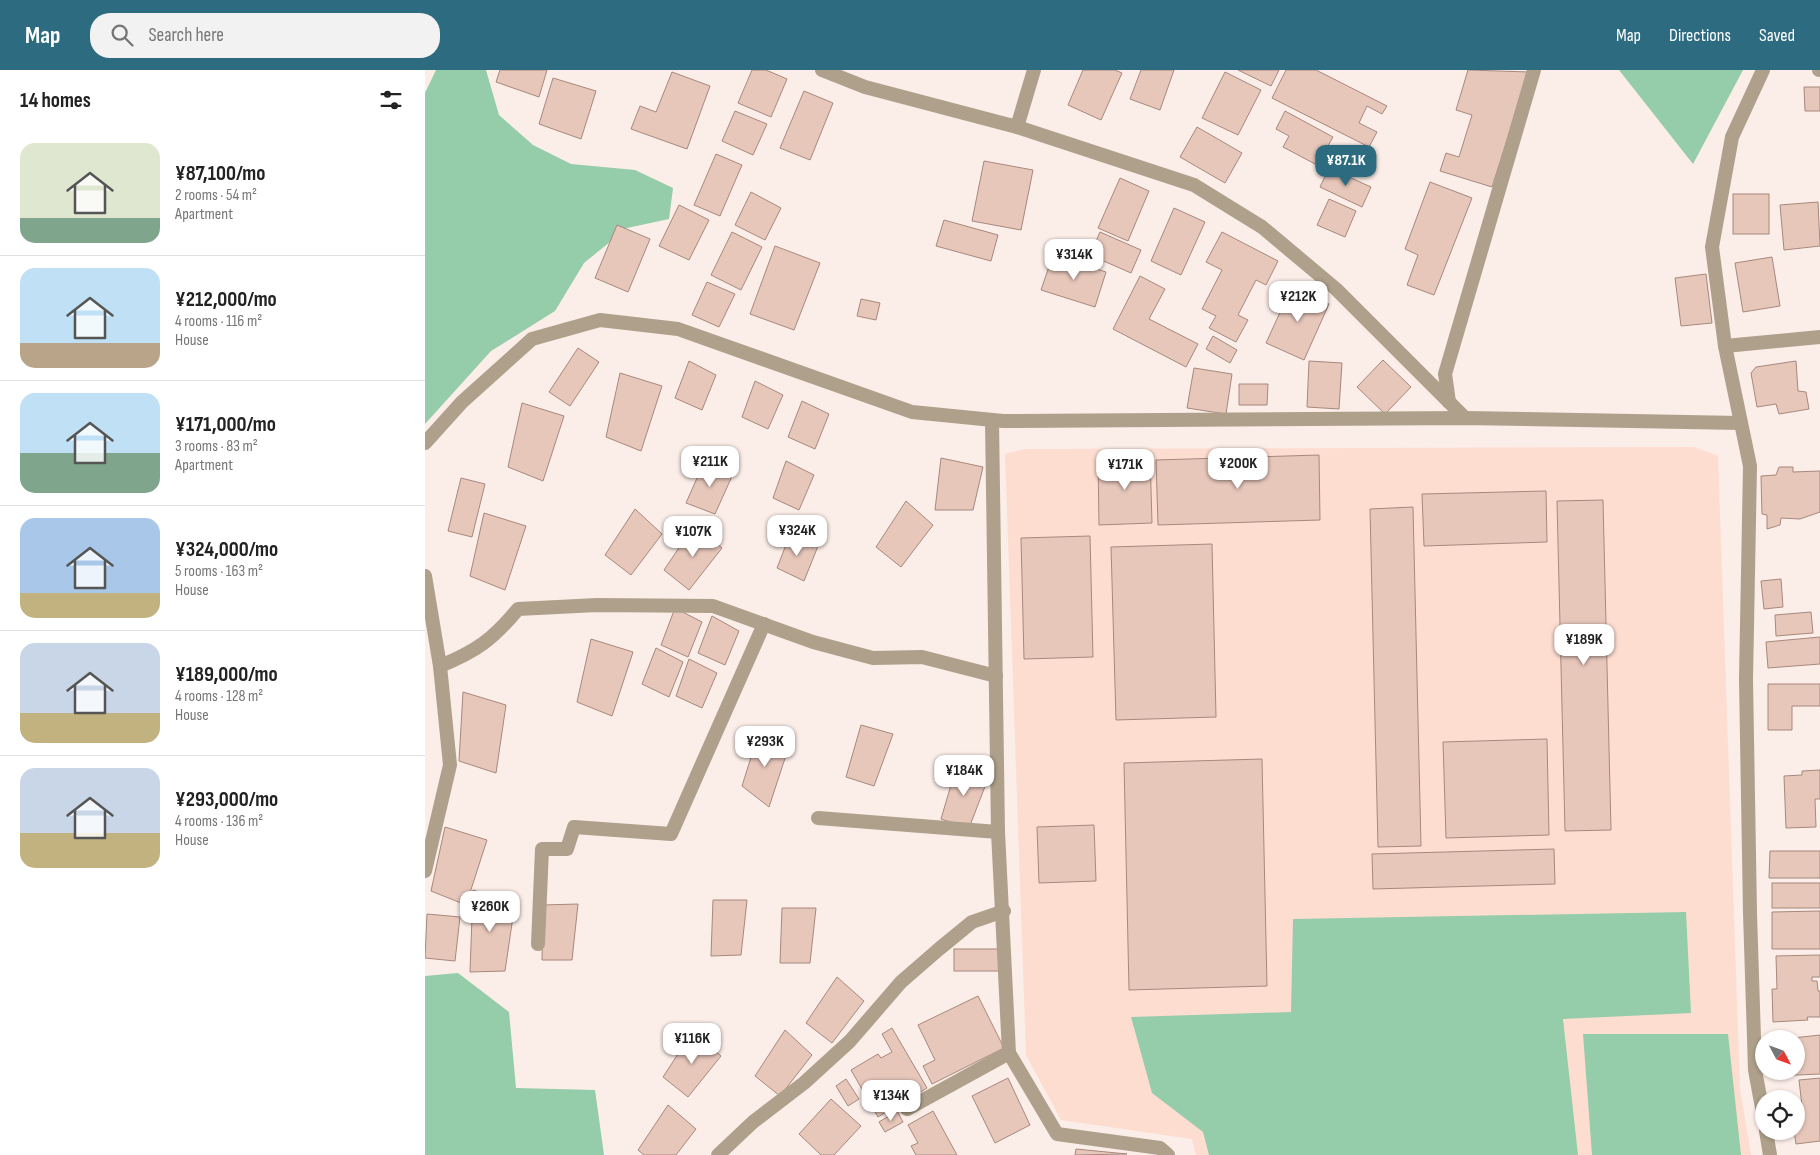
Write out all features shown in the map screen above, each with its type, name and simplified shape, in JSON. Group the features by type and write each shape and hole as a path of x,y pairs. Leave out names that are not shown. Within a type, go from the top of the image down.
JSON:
{"street":[{"path":"822,70 865,87 1017,127 1194,184 1262,227 1336,289 1465,418"},
{"path":"1017,127 1034,70"},
{"path":"1449,402 1445,374 1534,70"},
{"path":"1759,1090 1755,1070 1746,679 1751,466 1740,423 1725,346 1712,247 1732,138 1763,70"},
{"path":"425,443 462,402 532,339 600,320 678,329 912,412 992,420 1465,418 1740,423"},
{"path":"1725,346 1820,337"},
{"path":"992,420 999,832 1009,1054 1057,1134 1160,1148 1168,1155"},
{"path":"425,576 440,666 449,764 425,871"},
{"path":"440,666 469,654 500,630 519,609 597,605 713,606 813,642 873,658 922,658 996,676"},
{"path":"538,944 543,849 567,849 574,827 671,834 764,624"},
{"path":"818,818 999,832"},
{"path":"718,1155 753,1122 804,1083 850,1041 901,982 972,922 1004,911"},
{"path":"907,1108 1009,1054"},
{"path":"1768,1140 1770,1155"}],"shaded area":[{"path":"1694,447 1718,456 1740,1089 1751,1155 1196,1155 1192,1139 1061,1120 1026,1055 1005,454 1025,449"}],"green space":[{"path":"436,70 486,70 499,115 533,145 571,164 635,170 673,188 669,219 627,228 584,263 555,311 491,351 425,424 425,93"},
{"path":"1619,70 1743,70 1693,164"},
{"path":"1686,912 1691,1013 1563,1019 1578,1155 1209,1155 1203,1132 1152,1093 1131,1017 1291,1012 1293,919"},
{"path":"458,973 509,1012 516,1088 595,1090 604,1155 425,1155 425,976"},
{"path":"1583,1034 1728,1034 1741,1155 1592,1155"}],"building":[{"path":"500,70 547,70 539,97 496,82"},
{"path":"752,70 766,70 787,79 771,117 738,103"},
{"path":"1083,70 1115,70 1122,73 1101,120 1068,105"},
{"path":"1141,70 1174,70 1160,110 1130,99"},
{"path":"1238,70 1279,70 1271,86"},
{"path":"1286,70 1316,70 1387,106 1382,114 1367,106 1359,123 1377,132 1369,147 1272,98"},
{"path":"1468,70 1529,72 1492,187 1440,171 1446,153 1459,157 1472,115 1456,110"},
{"path":"672,72 710,86 687,149 631,129 640,106 656,112"},
{"path":"1225,72 1261,90 1238,135 1202,118"},
{"path":"553,78 596,91 581,139 539,124"},
{"path":"1804,87 1820,87 1820,111 1805,111"},
{"path":"804,91 833,103 810,160 780,148"},
{"path":"735,111 767,124 753,155 722,141"},
{"path":"1285,111 1333,137 1317,165 1283,147 1289,136 1276,129"},
{"path":"1197,127 1242,153 1225,183 1180,157"},
{"path":"716,154 742,165 720,216 694,205"},
{"path":"984,161 1033,170 1021,230 972,221"},
{"path":"1329,168 1371,187 1362,207 1320,187"},
{"path":"1120,178 1149,191 1128,241 1098,228"},
{"path":"1430,182 1472,198 1434,295 1407,285 1418,255 1405,249"},
{"path":"751,192 781,208 765,240 735,225"},
{"path":"1733,194 1769,194 1769,234 1733,234"},
{"path":"1329,199 1356,211 1345,237 1317,225"},
{"path":"1818,202 1820,246 1784,250 1780,205"},
{"path":"679,205 709,220 689,260 659,246"},
{"path":"1174,208 1205,222 1181,275 1151,261"},
{"path":"944,220 998,235 991,261 936,246"},
{"path":"617,225 650,239 628,292 595,278"},
{"path":"732,232 762,247 741,290 711,275"},
{"path":"1100,232 1141,250 1131,273 1090,255"},
{"path":"1222,232 1278,261 1266,285 1256,280 1238,315 1248,320 1236,342 1209,328 1216,316 1202,309 1222,270 1206,262"},
{"path":"775,246 820,263 794,330 750,314"},
{"path":"1053,255 1106,272 1095,307 1041,290"},
{"path":"1772,257 1780,306 1743,312 1735,263"},
{"path":"1706,274 1712,323 1681,326 1675,278"},
{"path":"1140,276 1165,289 1149,319 1198,344 1186,367 1113,329"},
{"path":"707,282 735,294 719,327 692,315"},
{"path":"1292,286 1329,304 1304,360 1266,343"},
{"path":"861,299 880,303 876,320 857,316"},
{"path":"1213,336 1237,350 1230,363 1206,349"},
{"path":"578,348 599,362 570,406 549,392"},
{"path":"1383,360 1411,387 1385,414 1357,387"},
{"path":"689,361 716,375 702,410 675,398"},
{"path":"1309,361 1342,363 1339,409 1307,407"},
{"path":"1796,361 1798,391 1806,392 1809,409 1779,414 1776,404 1757,407 1751,373 1756,367"},
{"path":"1194,368 1232,374 1226,414 1187,408"},
{"path":"620,373 662,386 641,451 606,437"},
{"path":"755,381 783,395 768,429 742,417"},
{"path":"1239,384 1268,384 1267,405 1239,405"},
{"path":"802,401 829,414 815,449 788,437"},
{"path":"522,403 564,416 543,481 508,467"},
{"path":"1319,455 1320,520 1158,525 1156,460"},
{"path":"1150,456 1152,523 1099,525 1098,458"},
{"path":"941,458 983,467 973,510 935,510"},
{"path":"705,460 733,474 715,514 686,503"},
{"path":"786,461 814,475 799,510 773,498"},
{"path":"1779,467 1793,467 1793,472 1820,471 1820,512 1800,519 1781,518 1780,525 1767,529 1767,515 1762,514 1761,476 1776,475"},
{"path":"461,478 485,484 472,537 448,531"},
{"path":"1546,491 1547,542 1424,546 1422,494"},
{"path":"1603,500 1611,830 1565,831 1557,501"},
{"path":"906,501 933,525 901,567 876,547"},
{"path":"1413,507 1421,846 1378,847 1370,509"},
{"path":"635,509 662,534 631,575 605,555"},
{"path":"484,513 526,526 505,590 470,576"},
{"path":"695,524 722,548 689,590 664,570"},
{"path":"791,532 818,546 804,581 777,568"},
{"path":"1090,536 1093,657 1024,659 1021,538"},
{"path":"1212,544 1216,717 1116,720 1111,547"},
{"path":"1781,579 1783,607 1764,609 1761,581"},
{"path":"675,608 702,622 688,657 661,645"},
{"path":"1811,612 1813,633 1776,636 1775,615"},
{"path":"712,616 739,631 725,665 698,653"},
{"path":"1820,637 1820,664 1768,668 1766,642"},
{"path":"591,639 633,652 612,716 577,702"},
{"path":"656,648 683,662 669,697 642,684"},
{"path":"689,659 717,673 702,708 676,696"},
{"path":"1768,684 1820,684 1820,706 1792,706 1792,730 1768,730"},
{"path":"463,692 506,705 496,773 459,761"},
{"path":"861,725 893,734 874,786 846,777"},
{"path":"758,735 790,743 769,807 742,786"},
{"path":"1547,739 1549,835 1446,838 1443,742"},
{"path":"1262,759 1267,986 1129,990 1124,763"},
{"path":"956,768 989,776 969,828 941,819"},
{"path":"1820,770 1820,799 1815,799 1816,827 1786,828 1784,776 1802,775 1802,771"},
{"path":"1094,825 1096,881 1039,883 1037,827"},
{"path":"445,827 487,840 466,905 431,891"},
{"path":"1554,849 1555,884 1373,889 1372,854"},
{"path":"1770,851 1820,851 1820,878 1769,878"},
{"path":"1772,883 1820,883 1820,908 1772,908"},
{"path":"473,890 515,903 505,971 470,972"},
{"path":"713,900 747,900 741,955 711,956"},
{"path":"578,904 572,960 542,960 543,905"},
{"path":"782,908 816,908 810,963 780,963"},
{"path":"1820,911 1820,949 1772,949 1772,912"},
{"path":"427,914 460,917 455,961 425,958"},
{"path":"954,949 999,949 999,971 954,971"},
{"path":"1820,955 1820,977 1812,977 1812,981 1817,981 1818,991 1820,991 1820,1017 1807,1017 1808,1020 1773,1022 1772,989 1777,989 1776,956"},
{"path":"837,977 864,1001 832,1043 806,1023"},
{"path":"978,996 1004,1048 932,1084 923,1066 935,1060 918,1025"},
{"path":"892,1028 927,1088 878,1117 851,1070 878,1054 881,1058 892,1052 882,1034"},
{"path":"785,1030 812,1055 780,1096 755,1076"},
{"path":"693,1031 721,1056 688,1097 663,1077"},
{"path":"1820,1035 1820,1074 1805,1075 1805,1037"},
{"path":"1008,1078 1030,1125 995,1143 972,1096"},
{"path":"1820,1078 1820,1141 1796,1144 1795,1140 1805,1140 1805,1090 1800,1090 1799,1080"},
{"path":"846,1079 859,1099 848,1106 836,1086"},
{"path":"831,1099 861,1126 834,1155 821,1155 799,1134"},
{"path":"668,1105 696,1129 676,1155 644,1155 638,1150"},
{"path":"897,1111 903,1122 885,1132 879,1122"},
{"path":"933,1111 957,1155 916,1155 911,1146 918,1143 908,1125"},
{"path":"1076,1149 1127,1154 1075,1155"}]}
